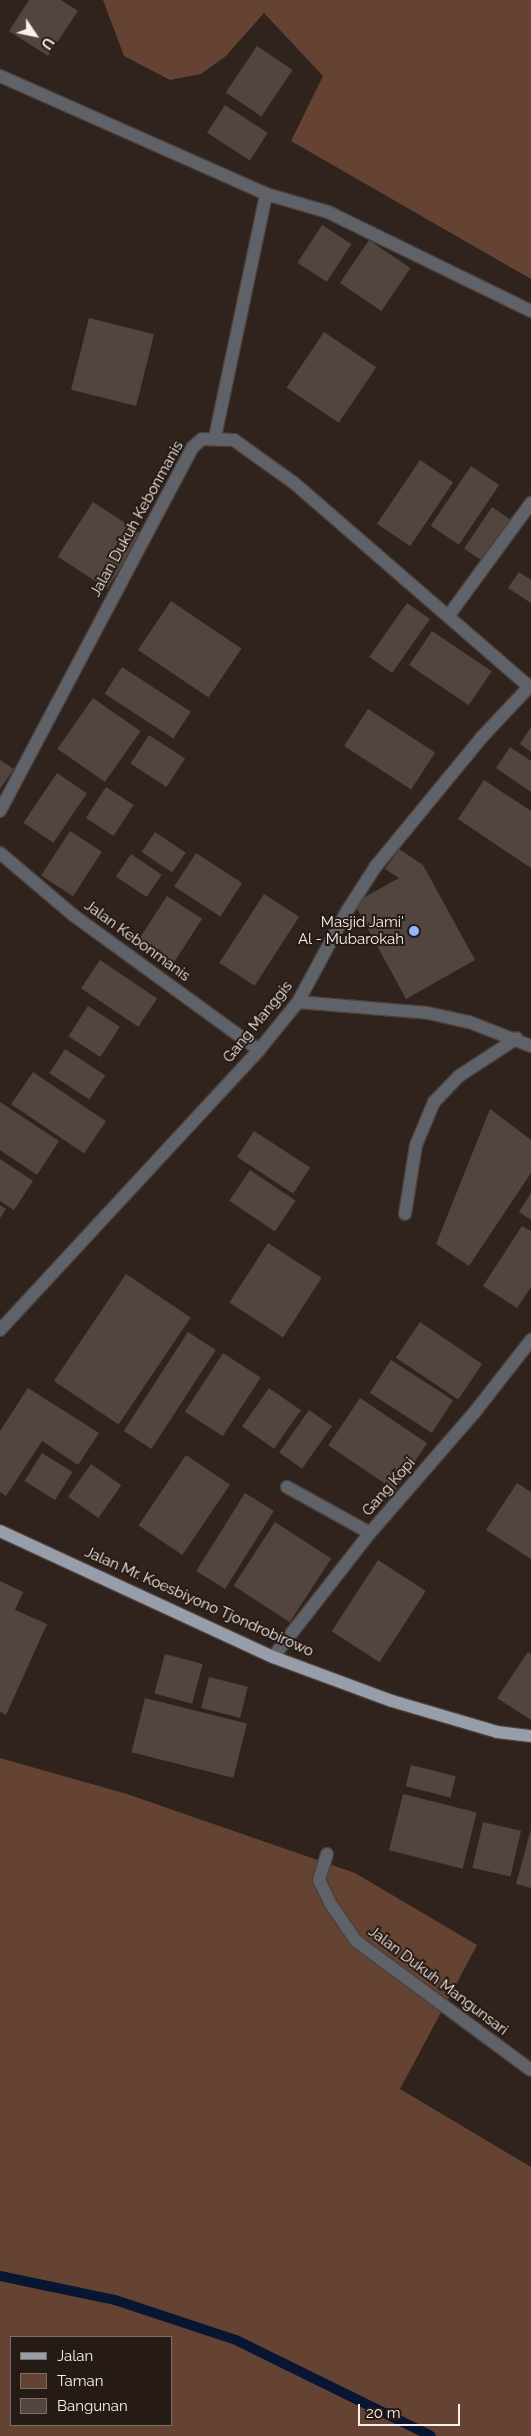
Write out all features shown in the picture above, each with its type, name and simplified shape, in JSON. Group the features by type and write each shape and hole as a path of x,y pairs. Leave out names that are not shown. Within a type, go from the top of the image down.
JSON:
{"main road":[{"name":"Jalan Mr. Koesbiyono Tjondrobirowo","path":"0,1531 273,1657 392,1701 497,1732 531,1736"}],"street":[{"path":"0,76 266,194 328,212 531,311"},
{"path":"266,194 215,437 234,440 294,483 449,615 530,687"},
{"name":"Jalan Dukuh Kebonmanis","path":"0,811 192,447 202,439 215,437"},
{"path":"449,615 531,503"},
{"name":"Gang Manggis","path":"0,1330 259,1050 298,1002 347,911 376,866 476,744 530,687"},
{"name":"Jalan Kebonmanis","path":"0,853 73,915 259,1050"},
{"path":"298,1002 428,1013 469,1022 517,1038 531,1046"},
{"path":"405,1214 416,1145 434,1102 459,1076 517,1038"},
{"name":"Gang Kopi","path":"273,1657 370,1533 474,1412 531,1340"},
{"path":"287,1487 370,1533"},
{"name":"Jalan Dukuh Mangunsari","path":"327,1854 319,1880 330,1903 356,1941 531,2070"}],"green space":[{"path":"103,0 531,0 531,279 291,141 323,76 264,13 226,56 201,74 170,80 124,56"},
{"path":"0,1758 127,1794 355,1873 477,1945 400,2089 531,2167 531,2436 0,2436"}],"building":[{"path":"29,0 61,0 78,11 48,56 9,31"},
{"path":"257,46 293,70 261,116 226,92"},
{"path":"225,105 268,133 250,160 207,133"},
{"path":"322,225 351,244 327,282 297,263"},
{"path":"369,240 410,268 381,311 340,283"},
{"path":"89,318 154,334 136,406 71,390"},
{"path":"324,332 376,367 339,423 287,388"},
{"path":"420,460 453,482 410,546 377,524"},
{"path":"471,466 499,485 459,545 431,526"},
{"path":"93,502 142,534 107,589 58,557"},
{"path":"492,507 513,521 485,562 464,548"},
{"path":"519,572 531,580 531,603 508,588"},
{"path":"171,601 241,649 208,697 138,650"},
{"path":"407,603 430,619 392,673 369,657"},
{"path":"432,631 492,671 469,705 409,665"},
{"path":"122,667 191,712 173,738 105,694"},
{"path":"93,698 141,731 105,782 57,749"},
{"path":"368,709 435,753 411,789 344,746"},
{"path":"531,727 531,752 520,744"},
{"path":"149,735 185,758 167,787 130,764"},
{"path":"510,747 531,761 531,792 496,768"},
{"path":"0,760 14,769 0,789"},
{"path":"57,773 87,793 53,843 23,823"},
{"path":"484,780 531,811 531,868 458,819"},
{"path":"106,787 134,805 114,836 86,818"},
{"path":"70,831 102,852 73,896 41,875"},
{"path":"155,832 186,853 172,873 142,852"},
{"name":"Masjid Jami' Al - Mubarokah","path":"399,849 423,865 475,960 406,999 354,903 399,878 385,869"},
{"path":"196,853 242,883 220,917 174,887"},
{"path":"131,854 162,875 147,897 116,876"},
{"path":"264,894 299,917 255,986 219,963"},
{"path":"167,896 202,919 172,965 137,942"},
{"path":"100,960 157,999 138,1027 81,988"},
{"path":"88,1006 120,1027 100,1057 68,1036"},
{"path":"65,1049 105,1075 89,1099 49,1073"},
{"path":"33,1072 106,1121 84,1154 11,1104"},
{"path":"0,1102 59,1141 37,1175 0,1150"},
{"path":"490,1109 531,1140 531,1173 469,1266 436,1244"},
{"path":"254,1131 310,1167 293,1193 237,1157"},
{"path":"0,1159 33,1181 14,1210 0,1201"},
{"path":"250,1170 296,1201 275,1231 229,1201"},
{"path":"531,1193 531,1220 519,1212"},
{"path":"0,1205 6,1209 0,1218"},
{"path":"522,1226 531,1231 531,1287 517,1308 483,1286"},
{"path":"268,1243 322,1278 283,1337 229,1303"},
{"path":"126,1274 191,1318 119,1425 54,1381"},
{"path":"420,1322 482,1364 458,1400 396,1358"},
{"path":"188,1332 216,1350 151,1449 124,1431"},
{"path":"223,1353 261,1378 223,1436 185,1412"},
{"path":"391,1360 453,1400 432,1433 370,1393"},
{"path":"28,1388 99,1433 78,1465 42,1441 6,1496 0,1492 0,1431"},
{"path":"269,1388 301,1410 274,1449 242,1427"},
{"path":"360,1398 427,1443 395,1491 328,1445"},
{"path":"309,1410 332,1426 302,1469 279,1453"},
{"path":"42,1453 73,1472 55,1500 25,1481"},
{"path":"186,1455 230,1485 182,1555 138,1525"},
{"path":"91,1464 121,1485 98,1518 68,1497"},
{"path":"517,1483 531,1492 531,1559 486,1530"},
{"path":"245,1493 274,1511 225,1589 196,1571"},
{"path":"275,1522 331,1558 290,1622 234,1586"},
{"path":"378,1560 426,1591 380,1662 332,1631"},
{"path":"0,1581 23,1592 15,1610 47,1624 6,1715 0,1712"},
{"path":"528,1652 531,1654 531,1720 497,1698"},
{"path":"165,1654 203,1664 192,1704 154,1694"},
{"path":"209,1677 248,1687 240,1718 201,1708"},
{"path":"145,1698 247,1723 233,1778 131,1752"},
{"path":"411,1765 456,1776 450,1797 406,1786"},
{"path":"403,1794 477,1812 463,1869 389,1850"},
{"path":"483,1822 521,1831 510,1877 472,1868"},
{"path":"531,1829 531,1888 516,1884"}],"waterway":[{"path":"0,2276 115,2300 236,2340 431,2436"}],"place":[{"name":"Masjid Jami' Al - Mubarokah","path":"414,931"}]}
